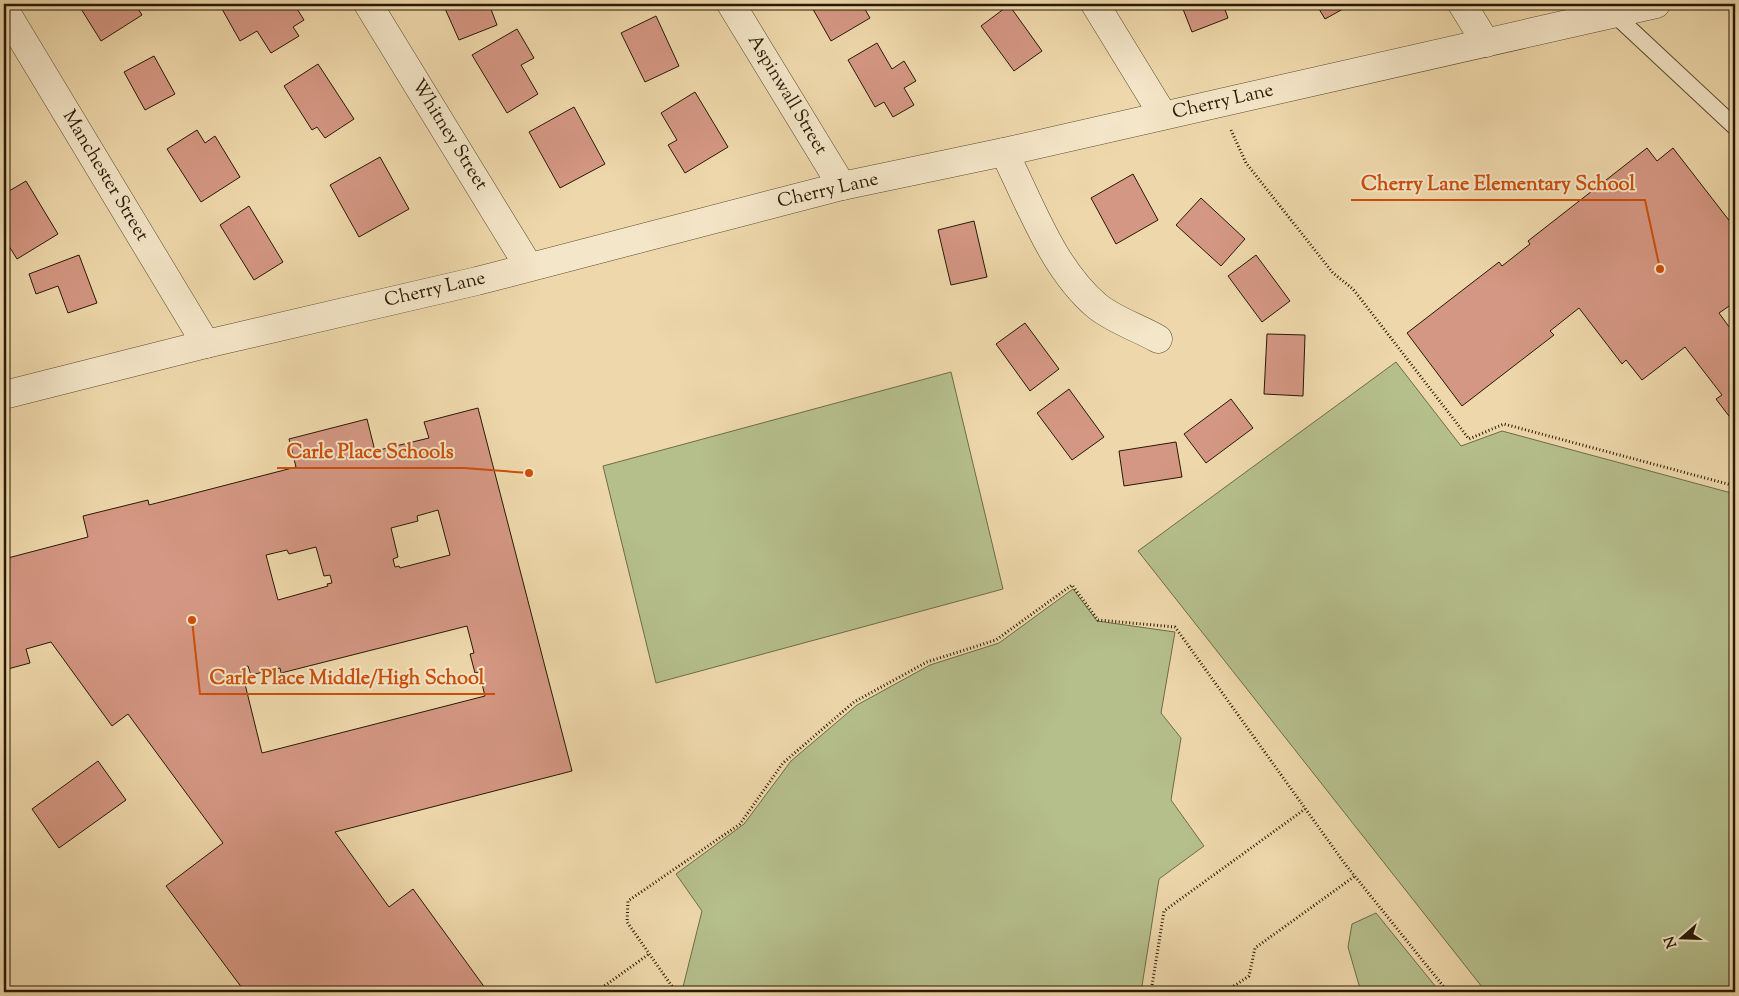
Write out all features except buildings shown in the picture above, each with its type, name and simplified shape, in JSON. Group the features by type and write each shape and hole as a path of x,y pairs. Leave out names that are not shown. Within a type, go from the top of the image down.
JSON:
{"street":[{"name":"Whitney Street","path":"368,4 529,267"},
{"name":"Aspinwall Street","path":"731,4 842,186"},
{"path":"1095,4 1163,115"},
{"path":"1462,4 1486,44"},
{"name":"Cherry Lane","path":"4,395 206,344 529,267 842,186 1004,152 1656,4"},
{"name":"Manchester Street","path":"4,9 206,344"},
{"path":"1004,152 1053,249 1079,287 1099,307 1158,339"}],"lane":[{"path":"1614,14 1735,127"}],"path":[{"path":"1231,130 1246,163 1333,273 1353,289 1469,439 1504,424 1735,486"},
{"path":"676,992 627,922 628,901 740,824 783,763 854,702 927,662 996,640 1072,584 1098,620 1175,627 1355,876 1448,992"},
{"path":"1151,992 1164,911 1305,808"},
{"path":"1225,992 1249,976 1255,948 1355,876"},
{"path":"596,992 649,954"}],"green space":[{"path":"1396,362 1461,446 1502,431 1735,494 1735,992 1486,992 1138,551"},
{"path":"951,372 1003,589 656,683 603,466"},
{"path":"1073,589 1097,621 1175,632 1161,713 1181,738 1171,800 1204,846 1159,879 1141,992 712,992 683,987 702,911 676,874 744,824 791,761 857,705 930,665 999,643"},
{"path":"1376,913 1440,992 1361,992 1348,947 1352,924"}],"place":[{"name":"Cherry Lane Elementary School","path":"1660,269"},
{"name":"Carle Place Schools","path":"529,473"},
{"name":"Carle Place Middle/High School","path":"192,620"}]}
